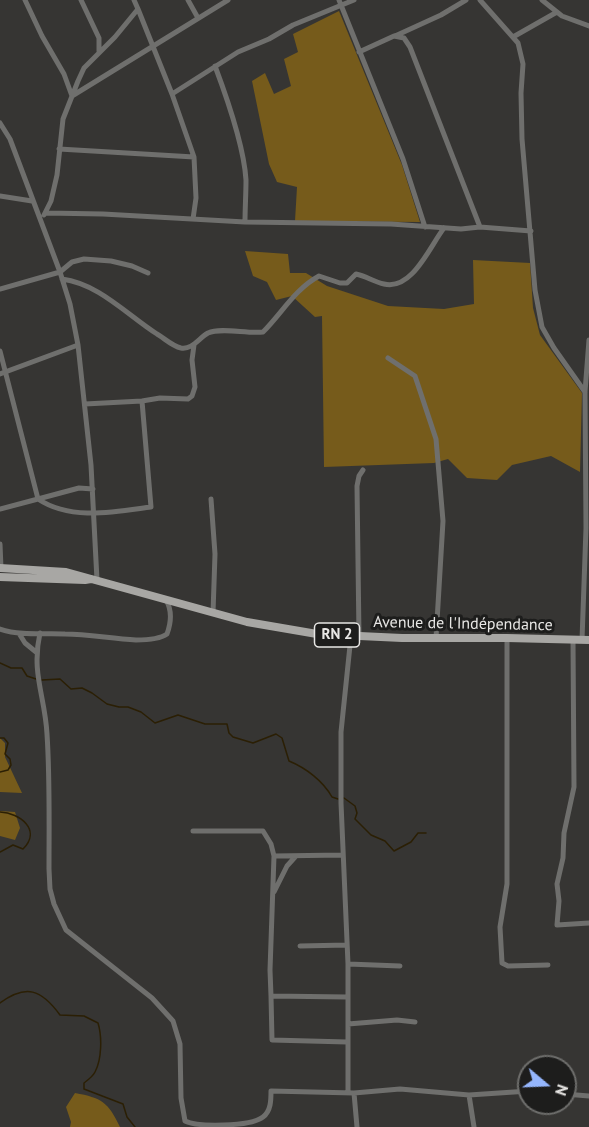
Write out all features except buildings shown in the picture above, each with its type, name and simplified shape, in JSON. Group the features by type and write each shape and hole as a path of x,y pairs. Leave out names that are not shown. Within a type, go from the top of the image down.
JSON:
{"main road":[{"name":"Avenue de l'Indépendance","path":"0,568 66,572 86,576 213,613 275,628 316,634 586,640"},
{"name":"Avenue de l'Indépendance","path":"0,577 94,580"}],"street":[{"path":"25,0 64,74 72,96"},
{"path":"81,0 99,38 98,54"},
{"path":"134,0 172,94 194,157 196,198 193,219"},
{"path":"188,0 198,18"},
{"path":"72,96 228,0"},
{"path":"172,94 238,52 340,3 354,0"},
{"path":"359,52 441,15 466,0"},
{"path":"480,0 518,43 523,64 520,93 522,139 535,290 542,327 585,392"},
{"path":"542,0 570,20 589,26"},
{"path":"340,3 403,159 425,227"},
{"path":"40,217 46,213 51,201 57,175 63,119 84,68 138,9"},
{"path":"513,37 557,12"},
{"path":"394,36 404,38 410,47 480,227"},
{"path":"215,66 225,91 242,150 246,179 245,222"},
{"path":"0,123 10,139 70,304 78,345 93,489 94,580"},
{"path":"59,149 194,157"},
{"path":"0,196 32,201"},
{"path":"46,213 245,222 480,227 531,231"},
{"path":"0,289 61,275 87,286 176,346 183,348 194,344 208,333 218,331 263,332 294,296 319,276 340,284 347,283 357,274 385,285 397,284 410,277 444,228"},
{"path":"61,275 72,262 84,259 111,261 148,273"},
{"path":"586,640 585,392 589,340"},
{"path":"85,404 160,398 188,399 192,396 195,387 192,360 194,344"},
{"path":"3,373 78,345"},
{"path":"0,351 3,373 38,499 62,510 93,514 151,507 142,401"},
{"path":"388,358 415,376 436,439 443,521 436,638"},
{"path":"357,1127 351,1093 347,1042 348,964 342,855 341,732 360,597 357,486 358,476 363,470"},
{"path":"0,509 79,488 93,489"},
{"path":"211,499 214,545 213,613"},
{"path":"0,544 0,568"},
{"path":"0,629 20,635 40,633 137,640 165,636 170,625 170,607 165,599"},
{"path":"40,633 36,652 36,670 47,734 49,868 50,890 54,904 66,930 153,998 173,1021 180,1044 181,1098 185,1121 196,1127 216,1127 253,1121 263,1117 268,1109 271,1091 351,1093 400,1089 469,1095 517,1092"},
{"path":"20,635 25,643 36,652"},
{"path":"507,638 507,884 500,927 502,963 508,966 548,965"},
{"path":"573,640 574,787 564,833 563,858 557,884 559,901 556,916 557,925 589,923"},
{"path":"193,831 263,831 271,844 274,856 272,1040 347,1042"},
{"path":"274,856 342,855"},
{"path":"272,896 287,866 296,856"},
{"path":"300,946 347,945"},
{"path":"348,964 400,966"},
{"path":"272,996 347,997"},
{"path":"348,1024 397,1020 415,1022"},
{"path":"469,1095 474,1127"}],"shaded area":[{"path":"339,11 402,165 420,222 295,221 297,187 277,182 269,164 252,81 265,73 274,94 291,86 284,59 298,52 293,34"},
{"path":"245,251 288,254 290,273 306,273 327,286 388,306 444,309 474,304 473,260 530,263 533,308 540,335 582,393 580,472 551,456 512,465 497,480 467,478 448,459 434,463 324,467 322,316 315,317 292,296 276,300 267,282 253,276"},
{"path":"0,738 5,743 5,757 22,793 0,792"},
{"path":"0,811 15,812 20,828 15,840 0,836"},
{"path":"75,1093 103,1102 112,1112 120,1127 70,1127 71,1122 66,1107"}],"waterway":[{"path":"0,663 11,668 22,668 27,676 36,679"},
{"path":"42,680 60,679 71,689 82,688 107,704 128,707 141,712 155,723 178,715 205,724 227,724 229,733 233,737 253,743 276,734 282,738 289,761 302,767 324,786 332,797 338,799"},
{"path":"0,738 4,738 8,743 5,754 10,759 11,765 8,770 0,772"},
{"path":"344,798 355,806 357,813 355,819 371,835 385,841 394,851 411,842 418,833 426,833"},
{"path":"0,812 21,819 29,829 30,835 23,849 13,845 0,852"},
{"path":"0,1003 18,993 33,992 46,999 60,1015 84,1016 98,1023 101,1041 99,1061 94,1073 84,1083 84,1089 123,1104 127,1117 135,1127"}]}
